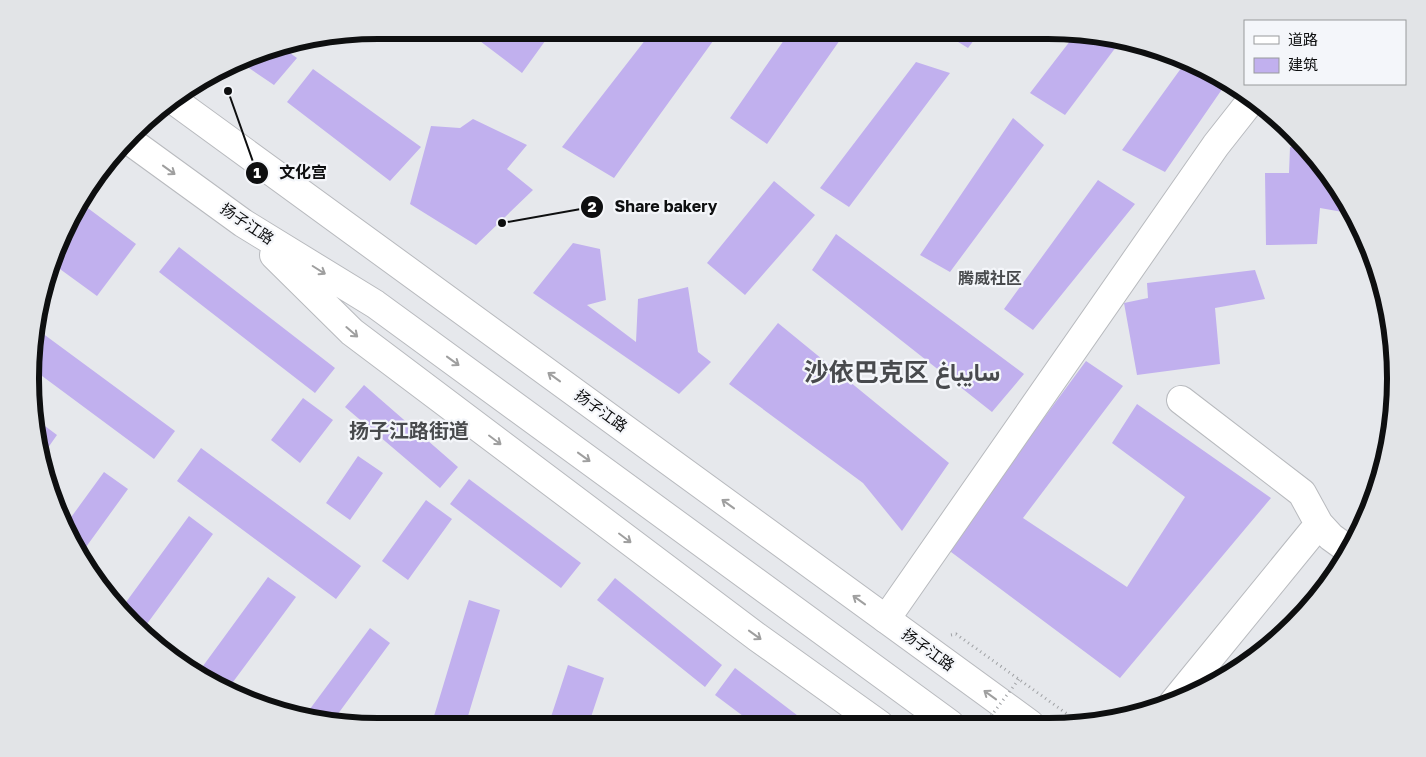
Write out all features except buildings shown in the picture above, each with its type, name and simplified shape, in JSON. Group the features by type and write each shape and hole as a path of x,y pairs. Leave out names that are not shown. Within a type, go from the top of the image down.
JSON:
{"main road":[{"name":"扬子江路","path":"179,104 1022,718"},
{"path":"886,619 1210,153 1248,105"},
{"name":"扬子江路","path":"133,143 243,223 375,304 942,718"},
{"path":"243,223 352,332 758,637 870,718"},
{"path":"1181,400 1302,493 1319,524 1331,537 1343,546"},
{"path":"1184,689 1319,524"}],"path":[{"path":"990,718 1019,679"}],"place":[{"name":"文化宫","path":"228,91"},
{"name":"Share bakery","path":"502,223"}],"district":[{"name":"腾威社区","path":"990,278"},
{"name":"沙依巴克区 سايباغ","path":"902,372"},
{"name":"扬子江路街道","path":"409,431"}]}
